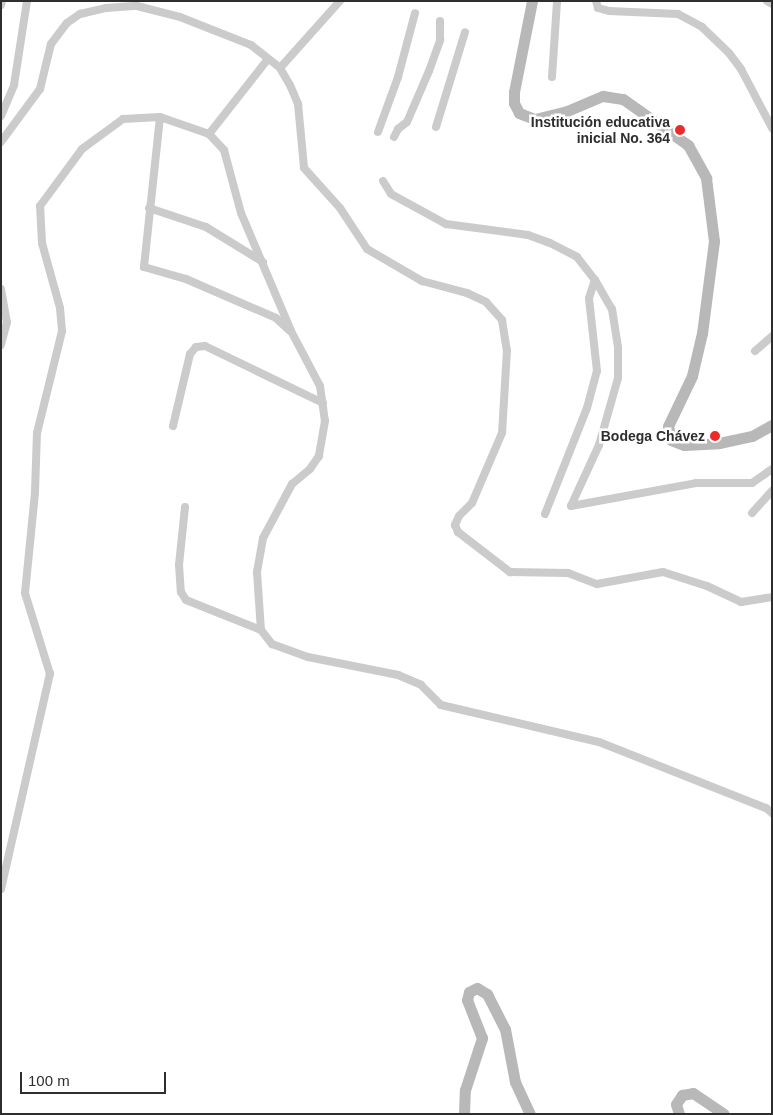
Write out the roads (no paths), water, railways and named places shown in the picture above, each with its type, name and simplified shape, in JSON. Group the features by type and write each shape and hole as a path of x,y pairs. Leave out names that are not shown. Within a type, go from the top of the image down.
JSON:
{"street":[{"path":"1,5 2,1"},
{"path":"1,116 14,85 27,1"},
{"path":"280,68 337,4 327,1"},
{"path":"532,1 514,92 514,103 519,114 536,119 567,111 603,96 623,99 688,145 706,178 714,233 702,333 692,376 668,426 671,440 684,445 719,443 752,436 772,426"},
{"path":"552,77 557,1"},
{"path":"596,1 598,8 609,11 678,14 702,28 730,53 741,69 772,128"},
{"path":"767,1 772,4"},
{"path":"1,142 40,89 51,44 67,23 80,14 106,8 137,6 215,30 251,45 280,68 298,104 304,168 340,208 367,248 422,281 467,293 486,302 502,320 507,350 502,433 472,503 459,516 455,525 458,532 510,572 568,574 604,584 663,572 707,586 741,602 772,597"},
{"path":"378,132 398,77 415,13"},
{"path":"394,137 398,129 407,122 429,71 440,40 440,21"},
{"path":"436,127 465,32"},
{"path":"209,134 268,59"},
{"path":"160,117 144,267 186,279 276,318 291,331"},
{"path":"1,889 50,674 25,593 37,432 62,331 60,308 42,243 40,206 82,149 123,119 160,117 209,134 224,150 241,213 291,331 320,386 325,421 319,456 310,469 292,484 263,538 257,572 261,630"},
{"path":"383,181 392,194 446,224 528,236 550,243 577,257 595,280 612,309 618,348 618,378 599,445 571,506 696,483 752,483 772,470"},
{"path":"149,208 206,227 263,262"},
{"path":"545,514 587,408 597,371 589,298 595,280"},
{"path":"1,289 7,322 1,346"},
{"path":"755,352 772,336"},
{"path":"173,426 190,354 196,347 205,346 322,403"},
{"path":"752,513 772,491"},
{"path":"185,506 179,565 181,592 186,600 261,630 272,644 286,651 398,675 421,685 441,705 599,742 766,808 772,813"},
{"path":"464,1114 465,1090 482,1038 467,1000 470,992 477,988 487,994 505,1029 515,1082 530,1114"},
{"path":"679,1114 676,1104 682,1095 693,1093 724,1114"}],"place":[{"name":"Institución educativa inicial No. 364","path":"680,130"},
{"name":"Bodega Chávez","path":"715,436"}]}
